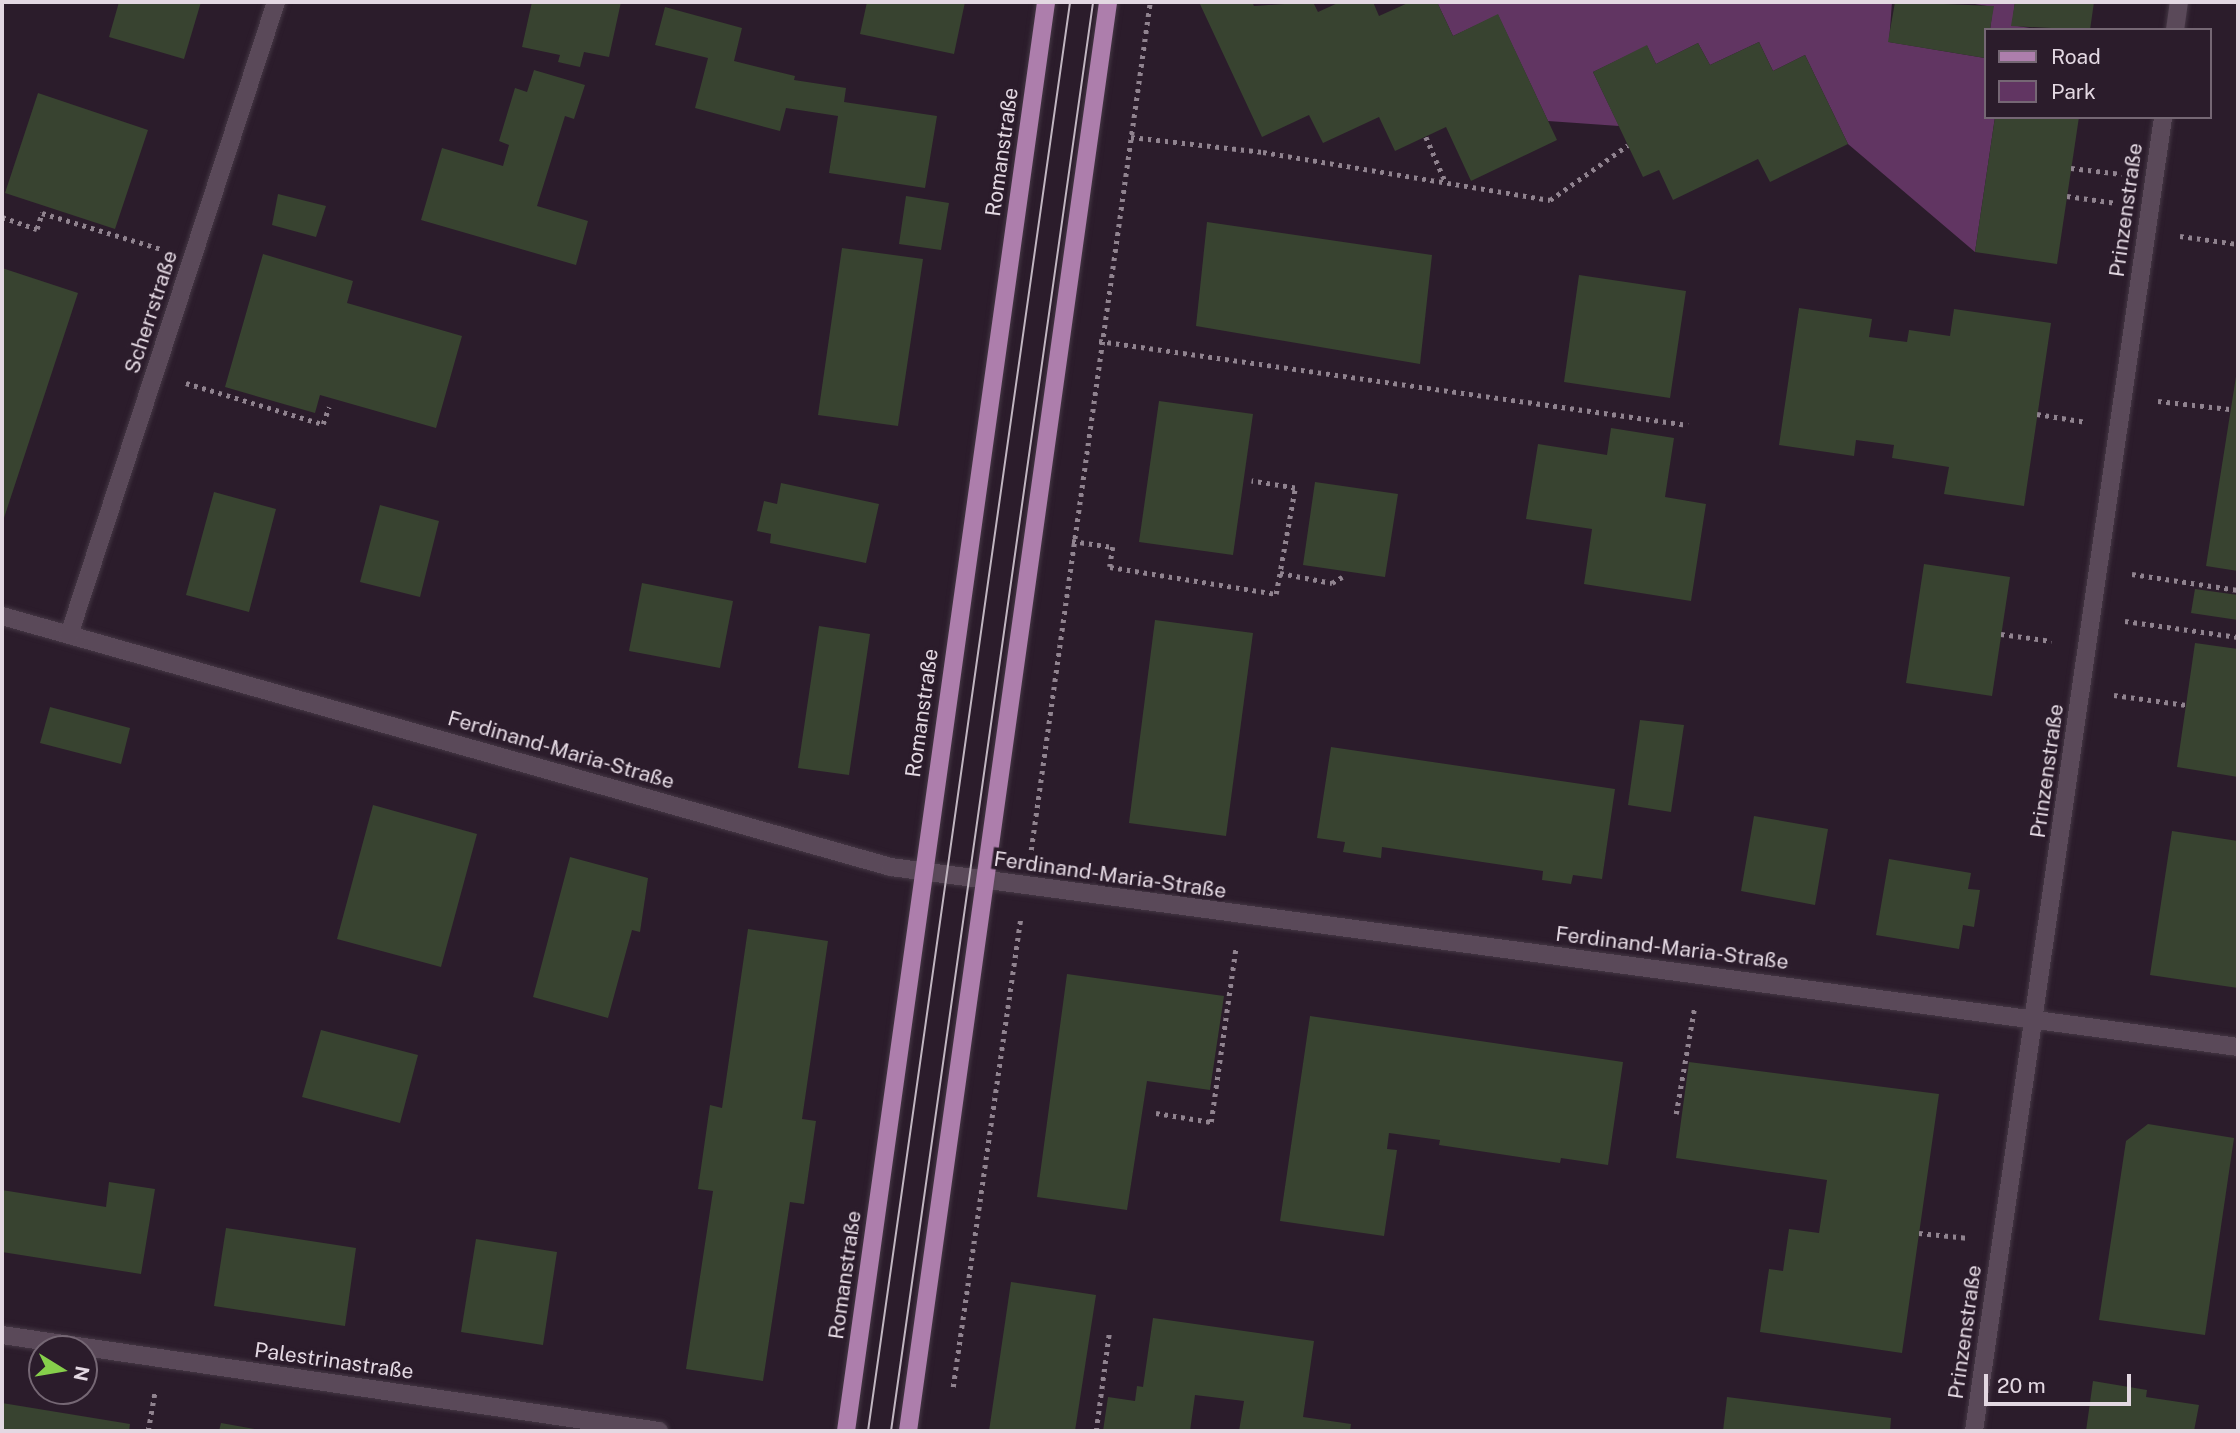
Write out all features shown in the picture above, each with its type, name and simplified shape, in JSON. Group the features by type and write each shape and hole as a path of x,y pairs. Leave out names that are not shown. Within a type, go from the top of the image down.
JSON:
{"main road":[{"name":"Romanstraße","path":"846,1431 1046,2"},
{"path":"908,1431 1108,2"}],"street":[{"name":"Scherrstraße","path":"69,635 276,2"},
{"path":"2175,28 2179,2"},
{"name":"Prinzenstraße","path":"1974,1431 2163,119"},
{"name":"Ferdinand-Maria-Straße","path":"2,616 922,873 2035,1018 2238,1047"},
{"name":"Palestrinastraße","path":"2,1335 659,1431"}],"path":[{"path":"952,1391 1026,888 1150,2"},
{"path":"1131,137 1264,152 1550,200 1628,145"},
{"path":"1426,137 1446,183"},
{"path":"2071,168 2101,172"},
{"path":"2067,196 2097,200"},
{"path":"2,217 37,229 42,212 192,259"},
{"path":"2146,231 2238,244"},
{"path":"1060,337 1688,425"},
{"path":"155,373 323,424 329,407"},
{"path":"2122,397 2230,409"},
{"path":"2037,414 2067,419"},
{"path":"1032,535 1114,547 1110,567 1276,594 1295,488 1252,481"},
{"path":"2098,569 2238,590"},
{"path":"1280,573 1332,583 1342,577"},
{"path":"2091,616 2238,637"},
{"path":"2001,634 2035,639"},
{"path":"2081,691 2186,705"},
{"path":"1156,1113 1212,1122 1240,915"},
{"path":"1676,1114 1700,975"},
{"path":"1919,1233 1954,1236"},
{"path":"1096,1431 1109,1333"},
{"path":"148,1431 155,1393"}],"green space":[{"path":"1437,2 1892,2 1889,42 1984,58 1984,119 1995,119 1975,252 1848,144 1805,55 1773,71 1759,42 1710,65 1698,43 1656,64 1647,46 1593,72 1619,126 1548,121 1498,15 1453,36"},
{"path":"1963,2 2015,2 2012,25 2030,28 1990,28 1993,7"}],"building":[{"path":"119,2 201,2 184,59 109,37"},
{"path":"532,2 621,2 609,57 584,52 580,67 558,62 560,55 522,47"},
{"path":"867,2 965,2 954,54 860,34"},
{"path":"1199,2 1252,2 1254,6 1313,2 1318,12 1340,2 1373,2 1379,16 1410,2 1437,2 1453,36 1498,14 1557,140 1471,181 1446,127 1395,151 1379,117 1323,143 1309,115 1262,137"},
{"path":"1895,2 1994,6 1990,28 1984,28 1984,58 1888,42"},
{"path":"2015,2 2094,2 2090,28 2011,26"},
{"path":"665,7 742,28 734,61 795,76 794,80 846,88 844,102 937,116 925,188 829,173 838,116 786,108 780,131 695,108 708,58 655,45"},
{"path":"1759,42 1773,71 1805,55 1848,144 1770,182 1758,159 1673,200 1659,170 1643,177 1593,72 1647,45 1656,64 1698,43 1710,65"},
{"path":"534,70 585,85 574,119 565,116 537,206 588,221 576,265 421,220 442,148 503,166 509,145 499,141 515,88 527,92"},
{"path":"38,93 148,130 115,229 5,193"},
{"path":"1995,119 2079,119 2057,264 1975,252"},
{"path":"278,194 326,206 316,237 272,225"},
{"path":"906,196 949,203 941,250 899,244"},
{"path":"1207,222 1432,255 1420,364 1196,326"},
{"path":"842,248 923,259 898,426 818,415"},
{"path":"263,254 353,281 347,303 462,336 436,428 320,395 315,413 225,387"},
{"path":"2,268 78,293 2,524"},
{"path":"1579,275 1686,291 1670,398 1564,382"},
{"path":"1799,308 1872,319 1869,337 1907,342 1909,330 1950,336 1954,309 2051,323 2024,506 1944,494 1949,467 1892,458 1894,445 1856,440 1854,456 1779,445"},
{"path":"2238,364 2238,571 2206,566"},
{"path":"1159,401 1253,414 1233,555 1139,542"},
{"path":"1611,428 1674,438 1665,497 1706,504 1691,601 1584,584 1592,529 1526,519 1538,444 1607,455"},
{"path":"1315,482 1398,494 1385,577 1303,565"},
{"path":"781,483 879,504 866,563 770,543 771,534 757,531 764,501 777,504"},
{"path":"214,492 276,509 249,612 186,595"},
{"path":"380,505 439,521 420,597 360,582"},
{"path":"1924,564 2010,577 1992,696 1906,683"},
{"path":"642,583 733,601 720,668 629,651"},
{"path":"2195,589 2238,595 2238,620 2191,613"},
{"path":"1155,620 1253,633 1226,836 1129,823"},
{"path":"819,626 870,634 849,775 798,768"},
{"path":"2195,643 2238,649 2238,777 2177,767"},
{"path":"50,707 130,728 121,764 40,743"},
{"path":"1640,720 1684,725 1671,812 1628,805"},
{"path":"1331,747 1615,789 1602,879 1573,875 1571,884 1542,880 1543,871 1382,847 1381,858 1343,852 1345,842 1317,838"},
{"path":"373,805 477,834 441,967 337,939"},
{"path":"1754,816 1828,829 1815,905 1741,891"},
{"path":"2172,831 2238,841 2238,988 2150,975"},
{"path":"570,857 648,878 640,932 632,930 608,1018 533,997"},
{"path":"1889,859 1971,873 1968,889 1980,890 1974,927 1963,925 1959,949 1876,935"},
{"path":"748,929 828,941 802,1119 816,1121 804,1204 790,1202 763,1381 686,1369 713,1191 698,1189 710,1105 722,1108"},
{"path":"1067,974 1224,996 1210,1090 1147,1081 1127,1210 1037,1197"},
{"path":"1310,1016 1623,1062 1608,1165 1561,1158 1560,1163 1439,1145 1440,1140 1389,1133 1387,1149 1397,1150 1384,1236 1280,1221"},
{"path":"321,1030 418,1055 400,1123 302,1097"},
{"path":"1689,1062 1939,1094 1902,1353 1760,1332 1769,1269 1783,1271 1789,1229 1819,1233 1827,1180 1676,1158"},
{"path":"2148,1124 2234,1138 2205,1335 2099,1320 2126,1141"},
{"path":"109,1182 155,1189 141,1274 2,1252 2,1190 106,1207"},
{"path":"226,1228 356,1248 345,1326 214,1306"},
{"path":"476,1239 557,1252 543,1345 461,1332"},
{"path":"1011,1282 1096,1295 1075,1431 989,1431"},
{"path":"1153,1318 1314,1341 1303,1417 1351,1424 1350,1431 1239,1431 1244,1401 1195,1395 1190,1431 1103,1431 1108,1397 1135,1401 1137,1386 1143,1387"},
{"path":"2093,1381 2147,1390 2146,1397 2199,1405 2194,1431 2086,1431"},
{"path":"1727,1397 1891,1418 1890,1431 1723,1431"},
{"path":"2,1403 130,1424 129,1431 2,1431"},
{"path":"221,1423 261,1430 261,1431 219,1431"}],"tram line":[{"path":"868,1431 1070,2"},
{"path":"891,1431 1093,2"}]}
